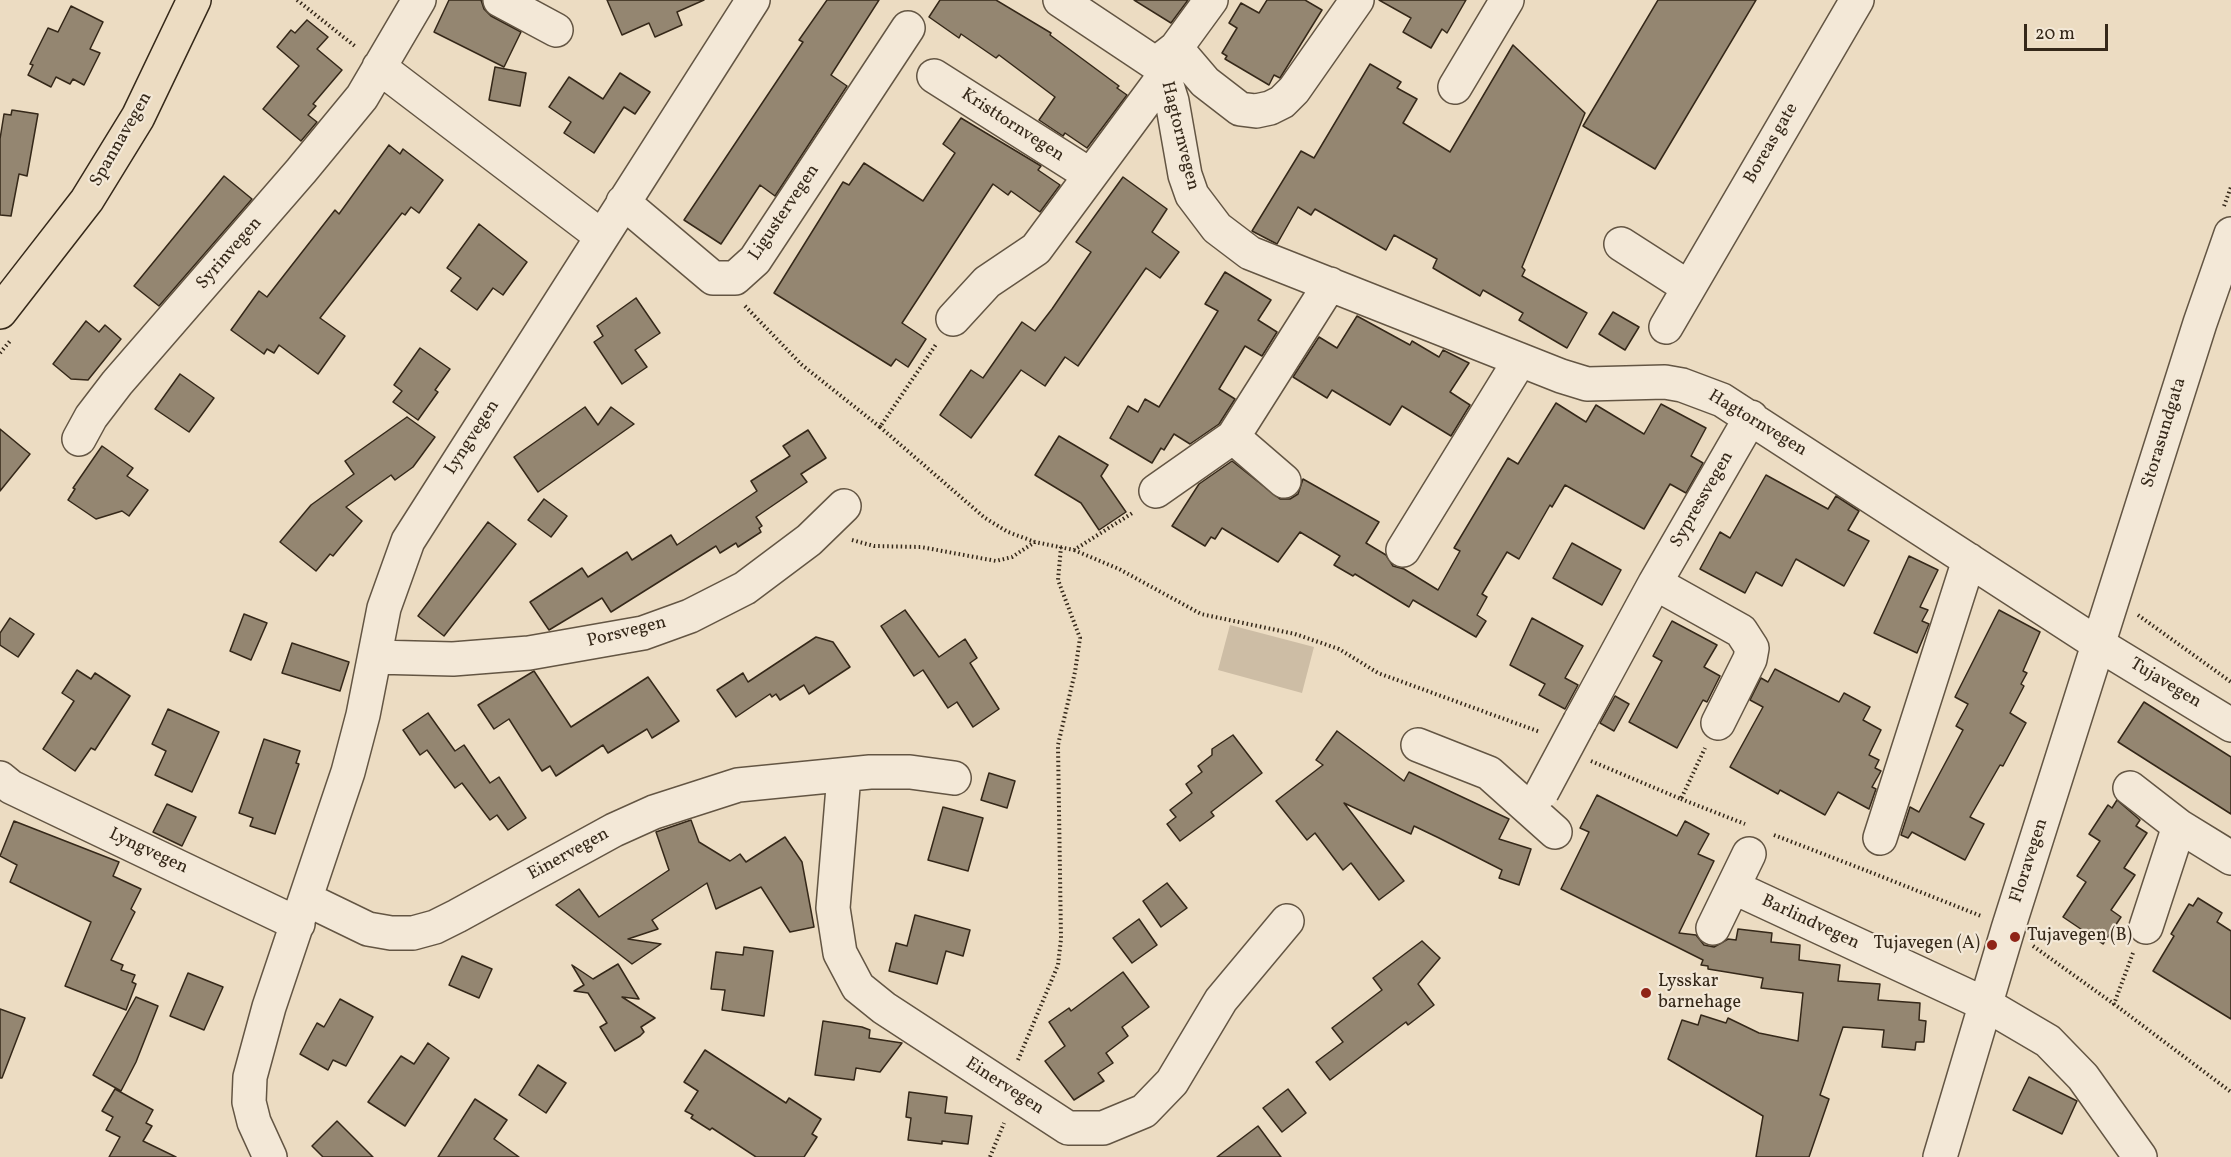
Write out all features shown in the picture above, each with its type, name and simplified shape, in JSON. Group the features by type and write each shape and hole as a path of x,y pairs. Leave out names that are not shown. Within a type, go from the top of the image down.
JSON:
{"main road":[{"name":"Spannavegen","path":"0,312 87,200 132,126 194,0"},
{"name":"Spannavegen","path":"0,303 33,270"}],"street":[{"name":"Syrinvegen","path":"79,439 91,417 117,383 354,106 419,0"},
{"path":"500,0 556,30"},
{"name":"Lyngvegen","path":"262,1152 249,1102 250,1077 269,1007 348,772 384,608 408,541 753,0"},
{"name":"Hagtornvegen","path":"1060,0 1166,62 1185,175 1192,195 1211,220 1251,253 1520,360 1587,384 1665,382 1682,385 1722,400 1969,560 2100,639"},
{"path":"952,319 987,282 1036,249 1090,176 1166,62 1211,0"},
{"path":"1166,62 1205,82 1240,109 1256,111 1270,108 1282,102 1294,90 1357,0"},
{"path":"1455,87 1507,0"},
{"name":"Boreas gate","path":"1666,327 1857,0"},
{"name":"Ligustervegen","path":"713,278 735,278 755,260 908,28"},
{"path":"379,67 601,236"},
{"name":"Kristtornvegen","path":"934,76 1090,176"},
{"path":"623,202 713,278"},
{"name":"Storasundgata","path":"2100,639 2200,322 2231,234"},
{"path":"1621,244 1688,287"},
{"path":"1156,490 1233,437 1330,284"},
{"path":"1404,550 1520,360"},
{"name":"Sypressvegen","path":"1537,801 1655,583 1751,417"},
{"path":"1233,437 1284,481"},
{"name":"Porsvegen","path":"375,657 453,659 528,654 643,633 690,616 745,588 809,540 836,513"},
{"path":"1880,838 1969,560"},
{"path":"1655,583 1757,638 1750,659 1718,723"},
{"name":"Tujavegen","path":"2100,639 2231,725"},
{"name":"Floravegen","path":"1940,1157 1985,1004 2100,639"},
{"path":"1418,746 1489,773 1537,801 1555,832"},
{"name":"Einervegen","path":"302,911 368,929 391,933 413,933 435,927 457,916 614,830 654,812 738,785 844,775 910,772 954,778"},
{"name":"Einervegen","path":"844,775 833,908 840,953 858,987 1011,1092 1068,1128 1104,1128 1144,1111 1172,1082 1221,1000 1287,921"},
{"name":"Lyngvegen","path":"0,778 11,787 302,911"},
{"path":"2130,788 2179,826 2231,858"},
{"path":"2146,927 2179,826"},
{"path":"1713,928 1756,838"},
{"name":"Barlindvegen","path":"1733,886 1985,1004 2029,1028 2066,1058 2140,1157"}],"path":[{"path":"297,0 379,67"},
{"path":"713,278 737,298 802,364 880,427 985,518 1008,531 1035,542 1074,550 1119,569 1201,614 1295,634 1339,649 1378,673 1529,726 1550,738"},
{"path":"880,427 910,387 952,319"},
{"path":"1074,550 1144,504 1156,490"},
{"path":"836,513 848,539 874,546 921,547 996,561 1012,557 1035,542"},
{"path":"990,1157 1011,1092 1058,965 1061,939 1058,745 1076,672 1080,638 1058,580 1061,547"},
{"path":"2114,596 2193,657 2231,682"},
{"path":"1681,799 1718,723"},
{"path":"1581,756 1681,799 1756,838 1870,872 1880,838"},
{"path":"2114,1004 2139,935 2146,927"},
{"path":"2031,944 2231,1092"}],"shaded area":[{"path":"1230,625 1314,647 1302,693 1218,670"}],"building":[{"path":"449,0 481,0 484,9 491,16 521,32 504,67 434,32"},
{"path":"607,0 704,0 677,12 682,25 655,37 649,23 622,35"},
{"path":"827,0 879,0 831,75 847,86 775,196 760,185 721,244 684,220 803,42 799,40"},
{"path":"940,0 996,0 1051,33 1050,35 1119,86 1117,88 1127,95 1087,148 1065,133 1063,136 1039,120 1055,97 999,55 996,58 961,34 959,38 929,17"},
{"path":"1134,0 1188,0 1171,23"},
{"path":"1267,0 1305,0 1322,10 1280,78 1274,75 1269,85 1225,59 1227,56 1222,53 1237,28 1229,23 1241,3 1259,13"},
{"path":"1379,0 1466,0 1447,33 1442,29 1431,48 1403,32 1411,18"},
{"path":"1658,0 1756,0 1655,169 1583,126"},
{"path":"71,6 103,22 90,49 100,53 84,85 73,79 70,84 56,77 51,87 28,75 33,65 30,64 48,28 58,32"},
{"path":"307,20 328,37 317,49 342,70 313,104 316,106 308,115 317,122 301,141 263,109 299,66 277,47 291,30 295,33"},
{"path":"1513,45 1585,113 1522,267 1525,270 1522,276 1587,313 1567,348 1519,320 1523,313 1483,290 1480,296 1433,268 1437,259 1394,235 1386,250 1315,209 1311,215 1298,207 1277,244 1252,231 1301,151 1314,158 1370,64 1401,82 1397,88 1417,99 1403,123 1450,152"},
{"path":"495,67 526,73 520,106 489,100"},
{"path":"620,73 650,92 635,114 624,107 594,153 564,133 571,122 549,107 569,77 603,99"},
{"path":"12,110 38,114 27,176 19,174 11,216 0,215 0,139 4,114 11,115"},
{"path":"961,118 1041,166 1038,170 1060,185 1040,212 1011,191 1008,195 993,184 902,323 926,339 908,367 896,359 891,366 774,293 843,182 849,185 864,163 923,201 955,153 943,144"},
{"path":"389,145 400,154 403,149 443,180 419,213 411,207 405,215 402,213 320,318 345,336 318,374 279,345 274,353 267,349 264,354 231,330 259,291 267,297 335,210 339,214"},
{"path":"224,176 252,199 159,306 134,286"},
{"path":"1123,177 1167,209 1152,232 1179,252 1160,278 1146,268 1078,366 1065,357 1045,386 1021,370 971,438 940,415 971,370 983,378 1022,322 1035,331 1052,309 1091,252 1076,242"},
{"path":"479,224 527,262 503,295 493,288 477,310 451,291 461,278 447,268"},
{"path":"1225,272 1271,300 1258,320 1277,332 1262,356 1245,346 1219,389 1235,399 1219,424 1190,444 1174,434 1164,450 1161,448 1152,463 1110,438 1128,406 1138,412 1145,399 1159,407 1218,311 1205,304"},
{"path":"636,298 660,333 635,350 647,367 622,384 594,342 603,336 597,326"},
{"path":"1613,312 1639,327 1625,350 1599,334"},
{"path":"1357,316 1410,345 1412,341 1439,357 1443,350 1469,363 1450,392 1470,405 1451,436 1402,406 1390,425 1332,390 1327,398 1293,377 1319,337 1337,348"},
{"path":"86,321 99,332 105,325 121,339 88,380 71,379 53,364"},
{"path":"420,348 450,369 435,390 438,392 418,420 393,402 402,391 394,385"},
{"path":"180,374 214,398 189,432 155,409"},
{"path":"1556,403 1586,422 1596,405 1644,434 1661,404 1706,428 1691,456 1703,463 1686,493 1670,484 1644,529 1565,485 1552,507 1550,505 1519,559 1507,552 1482,594 1487,597 1477,615 1486,621 1476,637 1413,600 1409,607 1355,574 1353,576 1334,565 1340,556 1300,532 1278,562 1222,528 1215,539 1211,537 1205,546 1172,526 1199,484 1232,461 1280,499 1290,499 1298,494 1303,479 1379,522 1366,543 1386,555 1393,566 1404,569 1438,590 1460,551 1454,548 1508,458 1518,464"},
{"path":"585,407 598,425 611,407 634,424 538,492 514,457"},
{"path":"407,417 435,437 413,467 395,480 391,475 346,507 362,521 333,556 330,554 316,571 280,542 311,505 354,474 345,461"},
{"path":"0,429 30,454 0,491"},
{"path":"808,430 826,458 801,474 807,482 756,517 762,526 759,528 761,532 738,547 736,543 720,553 716,546 611,612 602,598 549,630 530,602 582,568 588,577 627,552 632,560 671,535 677,545 757,491 751,481 790,456 783,446"},
{"path":"1059,436 1108,465 1101,476 1126,512 1099,530 1081,503 1035,475"},
{"path":"102,446 133,468 127,476 148,490 129,516 122,511 96,519 68,500 75,489 73,488"},
{"path":"1766,475 1828,509 1836,496 1859,511 1848,530 1869,541 1844,586 1796,559 1782,586 1756,572 1745,593 1700,569 1720,532 1730,538"},
{"path":"544,499 567,516 551,537 528,520"},
{"path":"488,522 516,544 444,636 418,616"},
{"path":"1572,543 1621,570 1602,605 1553,578"},
{"path":"1909,556 1938,570 1920,607 1928,610 1922,621 1929,624 1917,653 1874,633"},
{"path":"905,610 939,657 965,639 977,658 970,663 999,709 973,727 957,702 948,708 923,670 914,676 881,626"},
{"path":"1999,610 2040,632 2023,671 2027,673 2021,684 2024,686 2010,713 2026,723 2003,766 2000,765 1970,817 1984,824 1965,860 1912,832 1908,838 1901,835 1910,807 1919,812 1963,730 1956,726 1968,704 1955,697"},
{"path":"244,614 267,623 251,660 230,651"},
{"path":"10,618 34,634 18,657 0,645 0,633"},
{"path":"1532,618 1583,646 1565,678 1578,685 1565,709 1539,695 1545,684 1510,665"},
{"path":"1672,621 1717,645 1704,667 1720,676 1707,702 1703,700 1677,748 1629,722 1662,661 1653,656"},
{"path":"816,637 833,642 850,667 809,694 804,685 780,700 776,694 772,697 770,694 736,717 717,690 743,673 748,682"},
{"path":"292,643 349,662 340,691 282,673"},
{"path":"1775,669 1839,702 1844,693 1870,707 1863,720 1881,730 1869,755 1879,760 1875,768 1881,771 1872,787 1876,789 1869,809 1838,792 1825,815 1780,790 1778,794 1730,767 1763,707 1750,700 1761,678 1768,682"},
{"path":"77,670 91,679 95,673 130,696 95,750 91,748 75,771 43,749 74,701 62,693"},
{"path":"534,671 571,727 648,677 679,721 652,738 647,729 608,753 603,745 556,776 550,766 542,771 509,719 494,729 478,705"},
{"path":"1615,696 1629,704 1614,731 1600,723"},
{"path":"2144,702 2231,757 2231,814 2118,742"},
{"path":"168,709 219,732 192,792 155,775 166,751 152,744"},
{"path":"428,713 455,751 464,745 490,783 499,777 526,818 508,830 497,815 490,820 462,783 455,788 427,750 420,755 403,730"},
{"path":"1337,731 1404,781 1409,772 1509,819 1499,839 1531,849 1519,885 1499,878 1502,870 1414,826 1411,834 1344,803 1404,881 1379,900 1351,863 1343,870 1315,833 1307,840 1276,801 1323,765 1316,760"},
{"path":"1233,735 1262,773 1211,812 1214,816 1180,841 1167,824 1176,817 1170,810 1192,793 1186,784 1202,772 1198,766 1212,755 1212,749"},
{"path":"264,739 300,751 296,763 299,764 275,834 250,826 253,818 239,813"},
{"path":"989,773 1015,781 1007,808 981,800"},
{"path":"1597,795 1677,836 1685,821 1709,834 1698,854 1714,861 1679,933 1696,935 1704,945 1714,947 1728,939 1736,940 1738,929 1772,933 1771,942 1800,945 1799,960 1840,965 1838,981 1880,984 1878,1000 1920,1003 1919,1020 1926,1021 1924,1042 1916,1042 1915,1050 1882,1047 1884,1030 1843,1027 1820,1095 1829,1099 1809,1157 1756,1157 1763,1116 1668,1059 1682,1020 1698,1025 1701,1015 1726,1023 1728,1018 1759,1033 1798,1041 1803,993 1761,988 1763,978 1708,969 1708,966 1701,965 1703,960 1561,889 1589,832 1580,828"},
{"path":"2117,800 2140,820 2136,826 2147,833 2124,868 2135,875 2111,910 2121,917 2103,944 2063,917 2086,882 2077,876 2100,841 2089,834 2108,805 2112,808"},
{"path":"167,804 196,817 182,846 153,832"},
{"path":"943,807 983,818 968,871 928,860"},
{"path":"691,820 699,842 730,861 740,854 746,862 785,837 802,862 814,927 790,932 761,887 716,909 707,883 652,920 658,929 628,939 661,944 632,964 556,905 579,889 599,917 669,870 656,832"},
{"path":"14,821 119,862 113,876 141,889 131,909 135,912 111,960 123,965 121,970 135,975 132,982 136,984 126,1010 65,986 91,922 10,882 17,865 0,856"},
{"path":"1167,883 1187,908 1161,927 1143,901"},
{"path":"2198,898 2222,913 2217,922 2231,931 2231,1019 2153,971 2174,936 2171,934 2189,904 2193,906"},
{"path":"915,915 970,930 963,956 946,951 937,984 889,971 896,943 907,946"},
{"path":"1139,919 1157,945 1132,963 1113,938"},
{"path":"1422,941 1440,958 1418,984 1434,1005 1408,1025 1406,1022 1330,1080 1316,1062 1343,1042 1332,1028 1382,990 1373,978"},
{"path":"744,947 773,951 764,1016 722,1010 725,990 711,989 716,952 743,955"},
{"path":"462,956 492,969 479,998 449,985"},
{"path":"618,964 639,999 622,997 655,1018 641,1027 644,1032 640,1036 615,1051 600,1027 607,1023 588,993 574,991 584,985 572,965 593,979"},
{"path":"1123,972 1149,1007 1122,1027 1128,1036 1106,1053 1113,1063 1098,1073 1104,1081 1074,1100 1045,1061 1065,1046 1049,1022 1069,1008 1071,1011"},
{"path":"188,973 223,987 204,1030 170,1016"},
{"path":"136,997 158,1006 136,1062 121,1091 93,1075"},
{"path":"340,999 373,1017 346,1066 333,1060 328,1070 300,1054 317,1023 324,1027"},
{"path":"0,1009 25,1018 2,1078 0,1078"},
{"path":"823,1021 862,1027 870,1030 869,1038 902,1043 880,1072 856,1068 854,1080 815,1075"},
{"path":"428,1043 449,1058 405,1126 368,1102 401,1056 414,1064"},
{"path":"705,1050 786,1103 789,1098 821,1119 812,1134 817,1137 804,1157 756,1157 712,1128 710,1130 691,1118 693,1115 685,1111 698,1091 684,1082"},
{"path":"538,1065 566,1083 546,1113 519,1095"},
{"path":"2029,1077 2077,1101 2062,1134 2013,1110"},
{"path":"115,1089 153,1110 146,1123 152,1126 143,1141 176,1157 109,1157 120,1137 106,1130 113,1117 102,1111"},
{"path":"1288,1089 1306,1113 1282,1132 1263,1108"},
{"path":"909,1092 947,1097 945,1113 972,1116 968,1144 908,1140 911,1118 906,1117"},
{"path":"475,1099 507,1120 494,1139 519,1157 438,1157"},
{"path":"337,1121 373,1157 323,1157 312,1146"},
{"path":"1258,1126 1281,1157 1217,1157"}],"place":[{"name":"Tujavegen (B)","path":"2015,937"},
{"name":"Tujavegen (A)","path":"1992,945"},
{"name":"Lysskar barnehage","path":"1646,993"}]}
